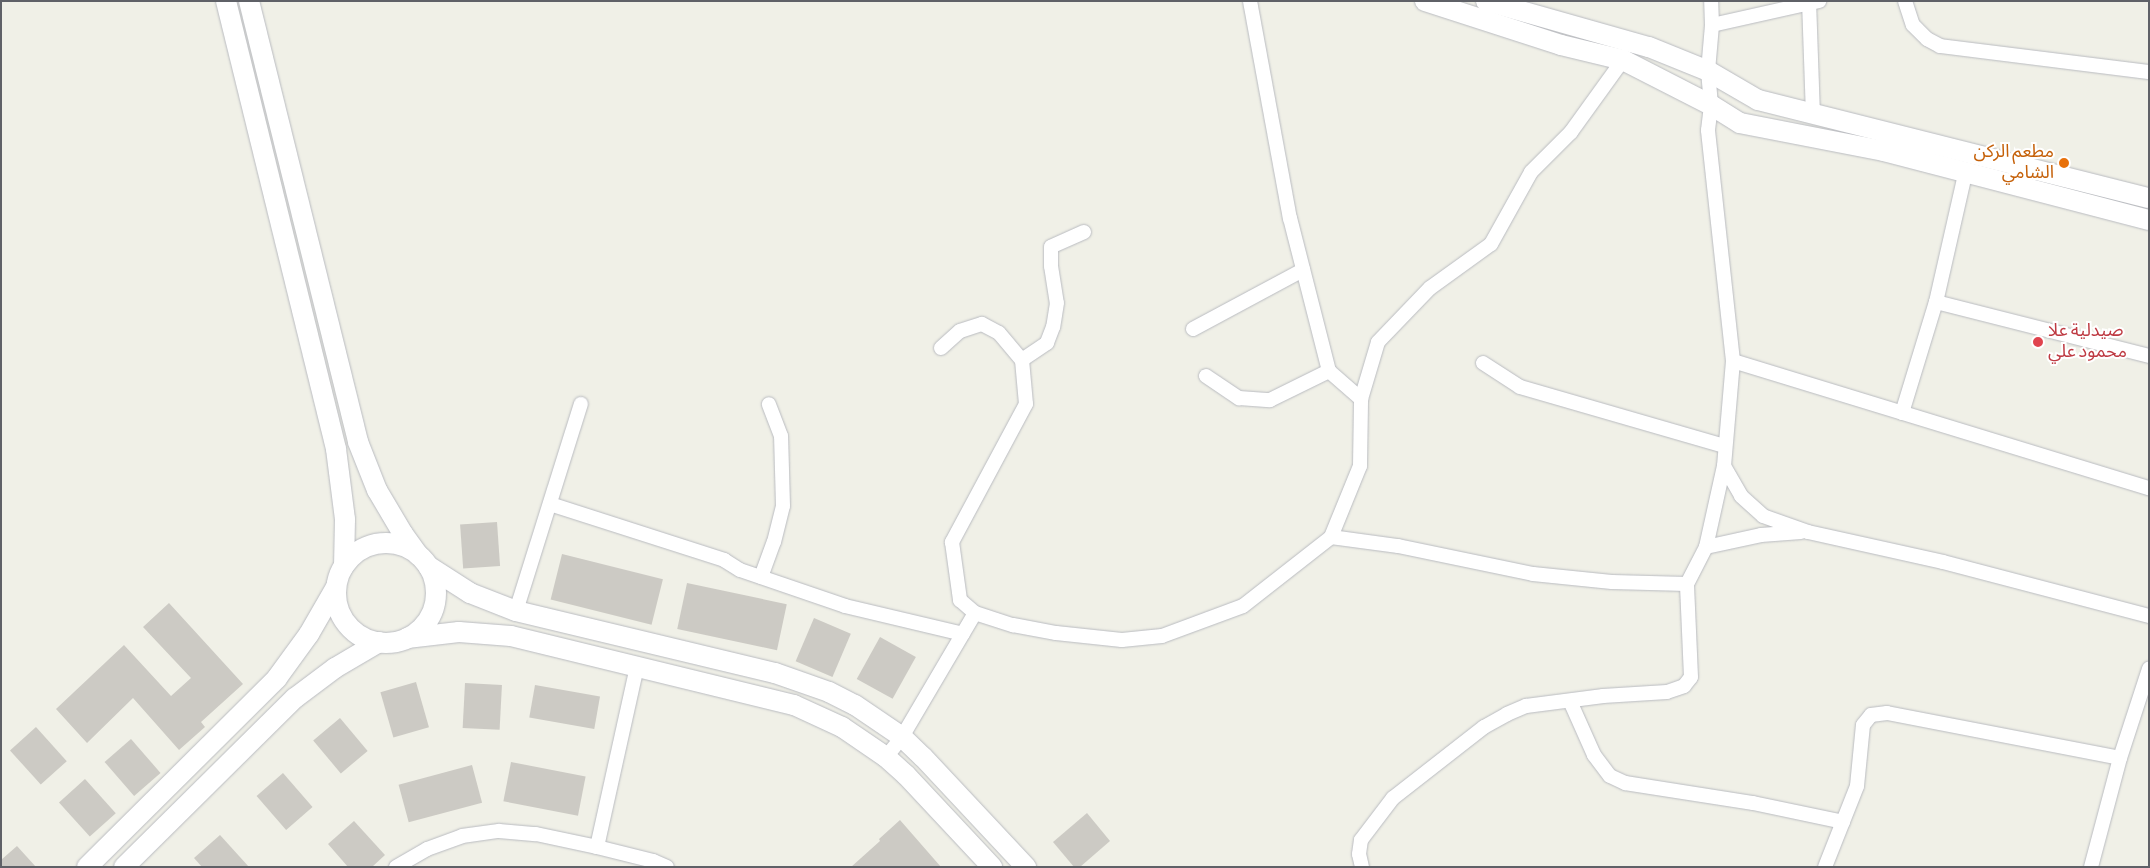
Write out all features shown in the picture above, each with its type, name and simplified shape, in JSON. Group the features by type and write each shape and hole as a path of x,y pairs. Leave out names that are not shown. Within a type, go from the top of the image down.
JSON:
{"street":[{"path":"226,1 340,472 345,519 344,566"},
{"path":"249,1 358,442 377,490 398,527 423,560 434,579 436,593 434,607 424,625 407,638"},
{"path":"1250,1 1290,218 1329,371 1361,399"},
{"path":"1425,1 1561,45 1623,60 1711,105 1740,123 1884,152 2149,220"},
{"path":"1486,1 1649,47 1708,71 1758,100 2149,198"},
{"path":"1362,867 1359,854 1361,840 1393,798 1484,727 1526,706 1667,692 1684,686 1691,677 1688,584 1706,547 1724,466 1724,446 1733,361 1708,130 1711,105 1708,71 1712,25 1711,1"},
{"path":"1905,1 1913,25 1927,39 1940,46 2149,72"},
{"path":"1712,25 1812,2 1813,115"},
{"path":"941,348 960,331 982,324 1000,333 1022,360 1026,404 952,542 960,600 975,613 1013,625 1056,633 1122,640 1162,636 1243,606 1331,537 1360,466 1361,399 1378,342 1430,288 1492,244 1531,172 1571,132 1623,60"},
{"path":"249,97 271,91"},
{"path":"1902,413 1936,302 1966,174"},
{"path":"1022,360 1047,343 1053,327 1057,303 1051,266 1051,247 1084,232"},
{"path":"1192,329 1303,270"},
{"path":"1936,302 2149,356"},
{"path":"1733,361 2149,488"},
{"path":"1482,363 1520,387 1724,446"},
{"path":"1206,376 1238,398 1270,400 1329,371"},
{"path":"516,611 581,404"},
{"path":"761,577 774,542 783,506 781,436 769,404"},
{"path":"1724,466 1741,496 1763,516 1808,532 1943,562 2149,616"},
{"path":"550,504 724,560 740,570 844,606 963,634"},
{"path":"1706,547 1761,535 1808,532"},
{"path":"1331,537 1398,546 1533,574 1612,582 1688,584"},
{"path":"89,866 277,678 309,634 336,587 344,566 353,555 378,543 393,543 406,547 470,593 516,611 802,681 855,705 902,737 1026,867"},
{"path":"336,587 340,612 346,624 367,639 379,642 393,642 442,633 485,632 511,636 794,705 842,727 886,757 906,775 992,867"},
{"path":"886,757 902,737 975,613"},
{"path":"628,638 627,654 637,666"},
{"path":"124,867 295,698 336,668 379,642"},
{"path":"597,847 637,666 650,659 657,645"},
{"path":"2091,867 2120,758 2149,669"},
{"path":"1570,701 1594,755 1610,776 1625,783 1754,803 1843,822"},
{"path":"1825,867 1857,786 1863,725 1871,715 1887,713 2120,758"},
{"path":"396,867 427,849 462,836 499,832 536,834 597,847 668,867"}],"building":[{"path":"497,522 500,566 463,568 460,525"},
{"path":"562,554 663,579 652,625 551,600"},
{"path":"687,583 787,604 777,650 677,629"},
{"path":"169,603 243,684 201,722 205,727 179,750 133,698 87,743 56,709 124,645 171,696 191,678 143,627"},
{"path":"814,618 851,634 832,677 796,661"},
{"path":"880,637 916,657 893,699 857,679"},
{"path":"416,682 429,727 393,737 380,692"},
{"path":"465,683 502,685 500,730 463,728"},
{"path":"535,685 600,696 594,729 529,717"},
{"path":"340,718 368,751 341,773 313,740"},
{"path":"36,727 67,761 41,785 10,750"},
{"path":"131,739 161,773 134,796 105,762"},
{"path":"511,762 586,777 578,816 503,801"},
{"path":"472,765 482,803 409,822 399,785"},
{"path":"283,773 313,807 286,830 257,796"},
{"path":"85,779 116,813 90,837 59,802"},
{"path":"1087,813 1110,841 1080,867 1074,867 1053,842"},
{"path":"900,820 941,867 851,867 880,841 879,839"},
{"path":"354,821 385,855 372,867 348,867 328,844"},
{"path":"220,835 249,867 202,867 194,858"},
{"path":"17,846 36,867 1,867 1,860"}],"place":[{"name":"مطعم الركن الشامي","path":"2064,163"},
{"name":"صيدلية علا محمود علي","path":"2038,342"}]}
